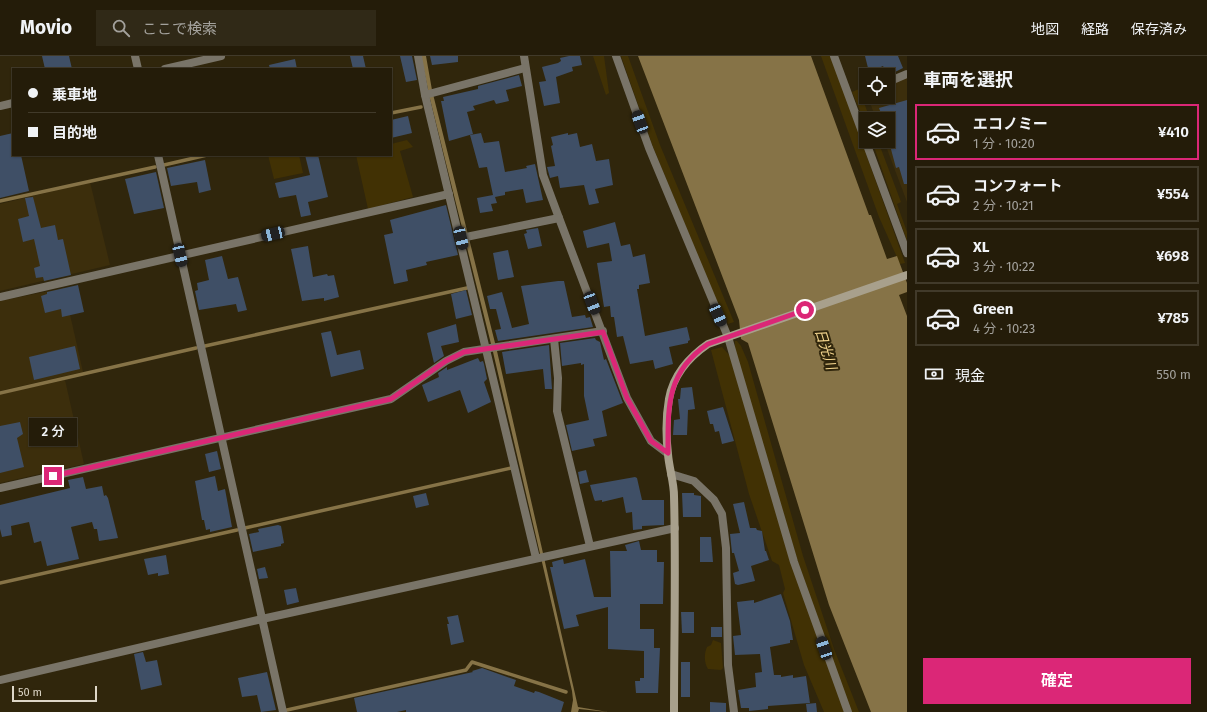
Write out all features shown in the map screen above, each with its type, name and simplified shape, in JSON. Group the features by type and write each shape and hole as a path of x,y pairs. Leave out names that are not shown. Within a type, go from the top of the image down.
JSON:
{"street":[{"path":"135,56 138,68"},
{"path":"168,68 221,56"},
{"path":"418,56 429,94 449,194 464,237 492,348 540,557"},
{"path":"524,56 543,175 627,398 651,441 668,453"},
{"path":"616,56 649,148 730,336 794,562 848,712"},
{"path":"834,56 907,253"},
{"path":"429,94 525,68"},
{"path":"895,79 907,74"},
{"path":"0,106 12,103"},
{"path":"158,156 283,712"},
{"path":"0,296 449,194"},
{"path":"464,237 559,218"},
{"path":"674,712 675,528 674,488 668,453 669,398 679,374 697,351 708,344 907,275"},
{"path":"0,488 391,399 446,361 464,352 603,332"},
{"path":"554,339 558,378 557,411 590,546"},
{"path":"671,474 694,482 714,500 722,514 726,548 728,665 734,712"},
{"path":"0,680 262,619 675,528"}],"shaded area":[{"path":"593,56 604,56 609,93 606,95"},
{"path":"621,56 628,56 660,145 734,322 728,324 718,305 653,147"},
{"path":"821,56 831,56 859,134 859,148 864,148 905,263 900,264 879,217"},
{"path":"907,76 907,202 887,148 895,148 895,112 873,112 871,104 895,104 895,81"},
{"path":"859,89 859,104 864,104 867,112 860,112 852,92"},
{"path":"407,140 413,147 400,151 413,197 368,209 356,156 392,156 392,144"},
{"path":"874,148 881,148 901,202 897,204 907,232 907,241"},
{"path":"268,156 299,156 303,173 274,179"},
{"path":"90,182 110,265 0,291 0,204"},
{"path":"64,288 83,372 0,391 0,301"},
{"path":"735,341 737,341 741,346 748,362 803,556 834,649 859,712 851,712 798,562 735,350"},
{"path":"722,347 730,356 846,712 824,712 804,665 783,593 785,589 779,565 772,561 749,494 711,350"},
{"path":"65,380 84,464 0,483 0,394"},
{"path":"713,640 721,643 723,668 721,670 708,669 706,664 705,652"}],"water":[{"path":"421,56 426,56 432,90 497,351 578,707 608,712 579,709 578,712 571,712 573,700 572,691 493,352 430,99"},
{"name":"日光川","path":"638,56 811,56 869,215 871,215 887,259 897,256 907,283 907,292 899,295 907,316 907,712 871,712 829,605 748,343 741,339 739,320"}],"building":[{"path":"42,56 69,56 72,68 45,68"},
{"path":"350,56 363,56 366,68 353,68"},
{"path":"400,56 412,56 417,80 406,82"},
{"path":"430,56 458,56 458,62 432,65"},
{"path":"580,56 582,65 572,67 573,71 556,77 560,103 544,106 539,82 546,81 542,67 558,63 561,61 560,58"},
{"path":"865,56 898,56 903,68 895,72 895,68 893,67 884,68 883,66 878,68 868,68"},
{"path":"295,59 297,68 270,68 269,65"},
{"path":"519,75 522,86 506,90 509,101 496,104 494,100 473,106 475,110 467,112 473,134 449,141 441,101 444,101 443,97 478,89 478,86"},
{"path":"907,100 907,184 904,184 899,167 896,168 891,148 895,148 895,112 880,112 879,108"},
{"path":"408,116 412,133 392,138 392,120"},
{"path":"12,133 12,156 21,156 29,191 0,198 0,136"},
{"path":"481,133 484,143 499,141 505,172 527,168 526,166 535,164 543,200 526,203 523,189 505,192 505,195 495,197 497,203 491,204 493,211 480,213 477,198 493,195 487,167 479,168 470,135"},
{"path":"568,133 568,135 577,133 580,147 592,144 596,161 609,159 613,185 595,189 599,203 589,205 584,185 560,188 558,176 550,178 547,167 555,166 551,146 553,145 551,137"},
{"path":"305,156 318,156 328,197 308,202 311,215 301,217 296,195 279,198 275,183 310,175"},
{"path":"205,160 211,190 199,193 197,182 171,186 167,168"},
{"path":"156,172 164,208 134,214 125,179"},
{"path":"33,197 41,228 55,225 58,240 63,239 71,275 44,281 43,277 36,278 34,268 40,266 34,239 23,242 18,219 29,216 25,198"},
{"path":"446,205 458,255 426,262 427,265 406,270 408,281 394,284 384,235 393,233 390,220"},
{"path":"615,222 621,246 630,244 633,257 645,254 650,283 639,285 639,289 637,289 645,336 687,327 690,340 688,343 669,347 673,364 655,369 653,360 630,364 623,336 617,337 614,317 611,317 610,306 604,307 597,263 612,261 609,243 587,248 583,231"},
{"path":"538,228 542,246 528,249 524,234 527,233 526,230"},
{"path":"308,246 313,277 327,274 328,276 334,275 339,297 324,301 324,298 302,301 291,249"},
{"path":"508,250 514,277 498,280 493,253"},
{"path":"222,256 228,279 238,277 247,310 238,312 236,304 199,310 195,291 198,290 197,283 209,280 205,260"},
{"path":"564,281 572,317 585,315 586,318 590,317 593,327 498,341 495,330 501,329 496,309 490,309 487,296 502,292 512,328 529,324 521,286"},
{"path":"78,285 84,312 62,317 61,309 45,313 41,296 47,294 47,292"},
{"path":"466,290 472,315 456,319 451,294"},
{"path":"456,324 459,342 441,346 444,356 434,363 427,333"},
{"path":"331,331 337,355 360,350 364,369 331,377 321,333"},
{"path":"595,338 600,342 604,360 606,359 623,403 602,411 607,436 593,439 595,446 572,451 566,425 589,420 584,396 584,364 581,365 581,363 562,366 560,343"},
{"path":"549,345 552,389 545,389 543,369 506,374 502,352"},
{"path":"75,346 80,369 34,380 29,357"},
{"path":"478,358 480,362 483,361 484,364 487,379 484,382 491,402 468,413 460,390 428,402 422,385 439,377 438,373 447,367 447,370"},
{"path":"692,387 695,409 688,410 687,435 673,435 674,420 680,419 678,399 680,399 681,388"},
{"path":"723,407 734,441 722,444 719,431 715,432 713,424 710,424 707,411"},
{"path":"20,422 23,434 17,438 24,467 0,473 0,426"},
{"path":"217,451 221,469 209,472 205,454"},
{"path":"586,470 589,482 580,484 578,472"},
{"path":"215,476 218,491 225,489 232,527 210,532 210,529 206,530 204,520 202,520 195,481"},
{"path":"83,477 86,489 102,486 104,496 106,495 108,498 118,538 99,541 97,529 94,529 92,522 71,527 79,559 47,566 41,541 34,543 29,522 11,526 12,535 2,537 0,529 0,505 70,488 68,480"},
{"path":"635,477 637,478 642,500 664,500 664,525 642,526 642,529 633,530 632,512 626,513 623,497 602,502 602,500 595,501 590,485"},
{"path":"426,493 429,505 416,508 413,496"},
{"path":"682,493 694,493 694,495 701,496 701,517 683,517"},
{"path":"744,502 750,528 756,528 757,530 762,531 765,551 769,560 751,566 755,581 738,585 735,584 733,573 739,571 734,553 732,553 730,534 740,533 733,504"},
{"path":"278,525 281,526 284,543 281,544 281,546 253,552 249,534 259,532 258,529"},
{"path":"700,537 711,537 713,562 700,562"},
{"path":"639,541 641,550 657,550 657,562 664,562 663,604 640,604 640,629 654,629 654,648 660,648 658,693 636,693 635,681 640,681 640,678 644,678 644,651 608,649 608,607 576,615 579,626 564,629 550,567 553,567 552,562 563,559 564,564 585,559 594,597 611,597 610,551 627,551 625,545"},
{"path":"166,555 169,574 158,576 158,573 148,575 144,559"},
{"path":"265,567 268,578 259,579 257,569"},
{"path":"296,588 299,602 287,605 284,590"},
{"path":"781,594 790,621 793,640 790,640 790,643 770,647 774,675 781,675 781,677 793,675 793,678 806,676 810,703 768,706 768,709 749,711 749,708 741,708 738,690 756,687 755,673 762,672 760,654 735,655 733,636 741,635 737,602 754,600 754,603"},
{"path":"681,612 694,612 694,633 682,633"},
{"path":"458,615 464,642 451,645 447,617"},
{"path":"711,627 722,627 722,637 711,637"},
{"path":"143,652 146,662 157,660 162,685 141,690 134,654"},
{"path":"681,662 690,662 690,697 681,697"},
{"path":"482,668 516,680 514,686 534,693 535,691 539,692 564,702 561,712 406,712 406,710 397,712 357,712 354,698 473,672 472,671"},
{"path":"267,672 276,710 261,712 257,695 242,697 238,678"},
{"path":"710,702 726,703 726,712 710,712"},
{"path":"816,703 817,712 807,712 806,704"}],"waterway":[{"path":"392,113 421,107"},
{"path":"164,165 203,156"},
{"path":"0,201 155,167"},
{"path":"205,346 467,288"},
{"path":"0,393 196,348"},
{"path":"245,528 511,468"},
{"path":"0,583 237,530"},
{"path":"287,710 466,670 472,662 566,692"}],"route":[{"path":"53,476 391,399 446,361 464,352 603,332 627,398 651,441 668,453 669,398 679,374 697,351 708,344 805,310"}]}
